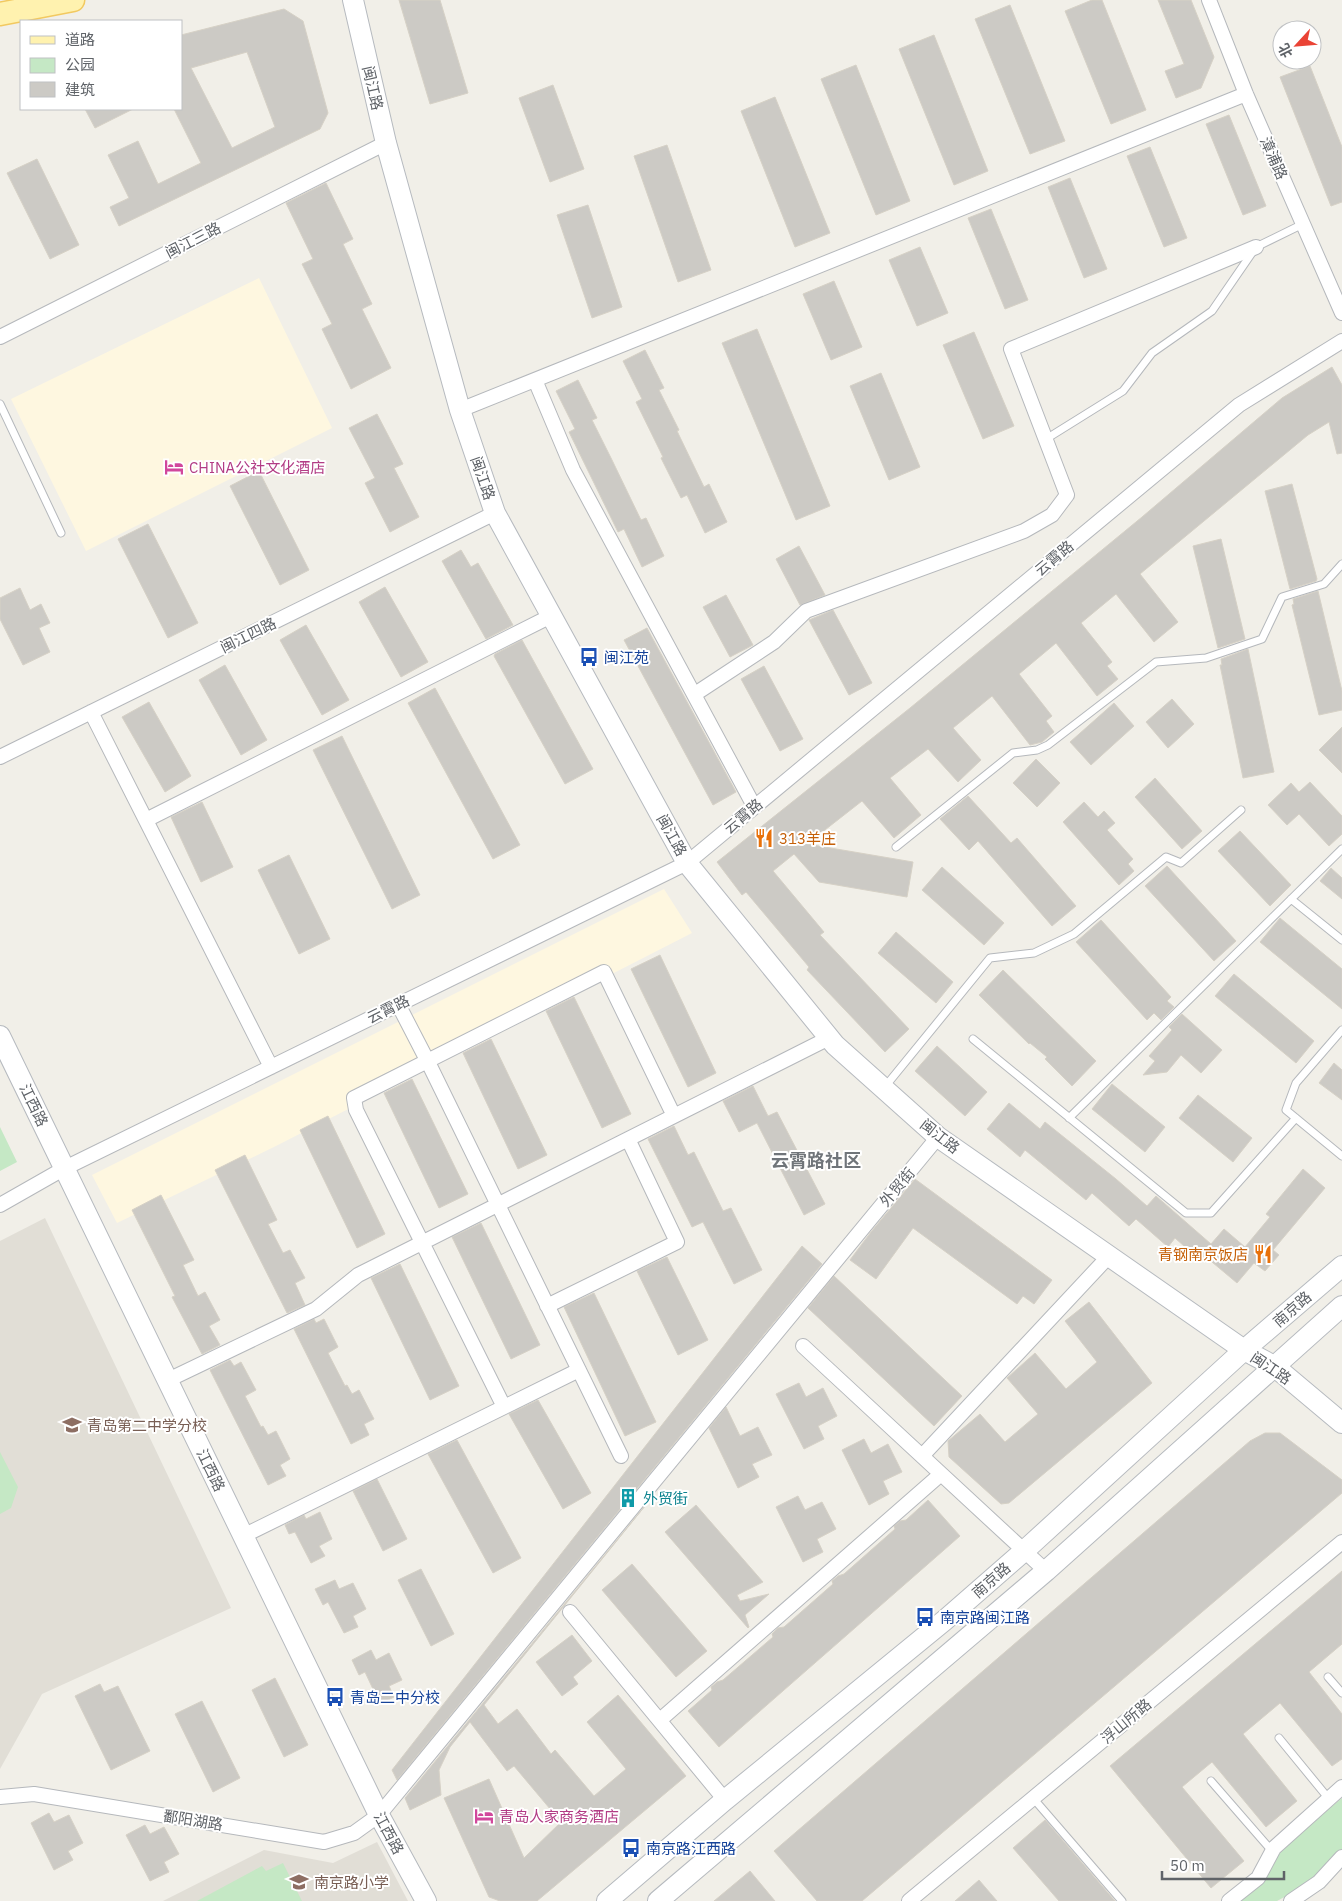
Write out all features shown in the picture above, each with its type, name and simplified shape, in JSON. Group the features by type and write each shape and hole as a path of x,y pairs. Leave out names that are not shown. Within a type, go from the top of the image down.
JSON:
{"main road":[{"path":"0,14 73,0"},
{"name":"闽江路","path":"353,0 386,143 460,410 495,513 687,863 835,1045 938,1137 1244,1350 1274,1366 1342,1424"},
{"name":"江西路","path":"0,1036 379,1815 426,1901"},
{"name":"南京路","path":"608,1901 725,1800 945,1620 1024,1551 1244,1350 1342,1266"},
{"name":"南京路","path":"658,1901 1046,1571 1342,1306"}],"street":[{"name":"漳浦路","path":"1209,0 1246,94 1342,313"},
{"path":"460,410 1246,94"},
{"name":"闽江三路","path":"0,336 386,143"},
{"path":"695,694 774,642 806,611 1024,531 1052,515 1066,495 1011,349 1256,247"},
{"name":"云霄路","path":"0,1205 65,1168 687,863 1239,405 1342,341"},
{"path":"535,380 573,470 754,806"},
{"name":"闽江四路","path":"0,756 495,513"},
{"path":"146,820 552,616"},
{"path":"91,712 271,1066"},
{"path":"504,1407 356,1110 354,1098 604,972 674,1116"},
{"path":"398,1004 621,1456"},
{"path":"168,1380 316,1309 358,1275 829,1038"},
{"name":"外贸街","path":"379,1815 938,1137"},
{"path":"547,1306 677,1242 628,1139"},
{"path":"922,1456 1109,1256"},
{"path":"803,1346 1046,1571"},
{"path":"243,1536 579,1370"},
{"path":"660,1720 941,1474"},
{"name":"浮山所路","path":"909,1901 1342,1542"},
{"path":"570,1612 725,1800"},
{"path":"1229,1901 1258,1878 1272,1852 1342,1788"},
{"name":"鄱阳湖路","path":"0,1796 34,1794 324,1842 354,1833 379,1815"},
{"path":"1290,1901 1319,1882 1342,1857"}],"lane":[{"path":"1046,439 1123,391 1152,353 1212,311 1256,247 1303,224"},
{"path":"0,404 61,533"},
{"path":"896,847 1013,753 1037,750 1048,745 1156,662 1206,658 1262,639 1282,597 1324,584 1342,564"},
{"path":"884,1089 990,958 1034,953 1074,934 1166,857 1181,863 1241,810"},
{"path":"1070,1118 1342,849"},
{"path":"1291,899 1342,940"},
{"path":"1342,1030 1296,1083 1286,1110 1342,1156"},
{"path":"973,1039 1186,1214 1211,1214 1296,1118"},
{"path":"1328,1677 1342,1693"},
{"path":"1279,1738 1329,1799"},
{"path":"1211,1781 1272,1852"},
{"path":"1033,1798 1122,1901"}],"shaded area":[{"path":"259,278 332,428 86,551 11,399"},
{"path":"664,889 692,933 276,1146 117,1223 92,1175"},
{"name":"青岛第二中学分校","path":"45,1218 231,1608 42,1694 0,1769 0,1241"},
{"name":"南京路小学","path":"377,1842 408,1901 163,1901 264,1850 333,1863"}],"green space":[{"path":"0,1127 17,1162 0,1171"},
{"path":"0,1452 18,1487 11,1508 0,1514"},
{"path":"1342,1798 1342,1849 1312,1882 1277,1901 1239,1901 1289,1842"},
{"path":"283,1863 302,1901 197,1901 262,1866 266,1871"}],"building":[{"path":"399,0 440,0 468,93 430,104"},
{"path":"1092,0 1102,0 1146,110 1111,124 1065,11"},
{"path":"1158,0 1191,0 1214,57 1201,88 1176,98 1165,71 1184,64"},
{"path":"1010,5 1065,141 1030,154 975,19"},
{"path":"284,9 303,21 328,113 320,129 119,226 110,207 129,198 108,155 138,141 158,184 201,163 174,110 182,110 182,35","holes":["247,52 275,127 232,148 191,68"]},
{"path":"934,35 988,171 954,185 899,49"},
{"path":"856,65 910,201 876,215 821,79"},
{"path":"1299,70 1312,70 1342,147 1342,202 1331,206 1280,77"},
{"path":"553,85 584,169 550,182 519,98"},
{"path":"775,97 830,233 795,247 741,111"},
{"path":"86,110 131,110 95,128"},
{"path":"1229,115 1266,206 1243,215 1206,124"},
{"path":"667,145 711,270 678,282 634,156"},
{"path":"1150,147 1187,238 1164,247 1127,156"},
{"path":"37,159 79,245 50,259 7,173"},
{"path":"1070,178 1107,269 1084,278 1048,187"},
{"path":"326,183 353,239 343,244 372,304 362,309 391,368 351,389 322,329 332,324 302,264 313,259 286,203"},
{"path":"588,205 622,307 592,318 557,215"},
{"path":"991,209 1028,300 1005,309 968,218"},
{"path":"920,247 948,313 917,326 889,260"},
{"path":"834,281 862,347 831,360 803,294"},
{"path":"757,329 830,506 796,520 722,343"},
{"path":"974,332 1014,426 983,439 943,345"},
{"path":"645,350 664,388 659,390 679,430 677,431 704,487 709,484 727,522 705,533 687,495 681,498 636,402 642,399 623,361"},
{"path":"1332,367 1342,385 1342,453 1337,454 1329,422 1308,435 1140,574 1178,622 1154,642 1116,594 1081,623 1112,662 1107,666 1118,679 1097,696 1056,643 1019,674 1052,716 1046,721 1054,732 1042,742 1030,745 992,696 953,728 981,760 958,782 928,749 890,778 921,815 894,838 862,801 807,844 913,862 907,897 819,882 794,854 773,871 824,932 820,935 909,1029 885,1052 807,970 809,967 746,892 742,895 717,862 910,708 1142,517 1282,398"},
{"path":"881,373 920,467 889,480 850,386"},
{"path":"578,380 597,418 592,420 641,520 646,518 664,556 642,567 624,529 618,532 569,432 575,429 556,391"},
{"path":"377,414 403,464 394,468 419,517 390,532 365,483 375,478 349,428"},
{"path":"259,471 309,570 280,585 230,486"},
{"path":"1292,484 1317,579 1316,581 1290,589 1265,491"},
{"path":"148,524 198,623 168,638 118,539"},
{"path":"1221,539 1245,639 1218,648 1193,546"},
{"path":"799,546 825,595 800,605 776,559"},
{"path":"461,550 471,567 478,563 513,625 486,639 442,561"},
{"path":"385,587 428,662 401,677 359,602"},
{"path":"20,588 30,610 41,604 50,623 39,628 50,652 23,665 0,619 0,598"},
{"path":"1318,591 1342,691 1342,710 1319,715 1292,605 1294,604 1293,599"},
{"path":"726,595 753,645 730,657 703,607"},
{"path":"833,610 872,683 849,695 809,620"},
{"path":"306,625 349,700 322,715 280,640"},
{"path":"647,628 736,792 713,805 624,640"},
{"path":"522,640 593,769 565,784 494,656"},
{"path":"1248,649 1274,772 1243,778 1220,665 1222,665 1221,659"},
{"path":"225,665 267,740 241,755 199,680"},
{"path":"764,666 803,739 780,751 741,679"},
{"path":"435,688 520,845 493,859 408,703"},
{"path":"1172,699 1194,724 1168,748 1146,722"},
{"path":"149,702 191,776 165,792 122,717"},
{"path":"1114,703 1134,726 1091,765 1070,742"},
{"path":"1342,727 1342,773 1319,750"},
{"path":"342,736 420,895 392,909 313,750"},
{"path":"1036,759 1060,783 1037,807 1013,783"},
{"path":"1155,778 1202,831 1182,849 1135,797"},
{"path":"1310,782 1342,816 1342,834 1329,846 1299,814 1287,825 1268,805 1291,783 1299,792"},
{"path":"968,796 1011,843 1017,838 1076,906 1052,926 978,841 969,850 940,819"},
{"path":"202,802 233,867 201,882 171,817"},
{"path":"1084,802 1098,817 1104,811 1115,823 1107,830 1133,859 1128,864 1134,871 1119,885 1063,822"},
{"path":"1240,831 1291,885 1270,906 1218,851"},
{"path":"289,855 330,939 299,954 258,870"},
{"path":"1167,866 1236,941 1214,961 1145,886"},
{"path":"942,867 1004,923 984,945 922,890"},
{"path":"1331,868 1342,878 1342,899 1320,881"},
{"path":"1280,918 1342,969 1342,1009 1260,942"},
{"path":"1101,920 1171,997 1167,1001 1174,1007 1161,1020 1154,1013 1147,1020 1076,942"},
{"path":"896,932 953,982 936,1003 878,953"},
{"path":"660,955 716,1073 688,1087 631,969"},
{"path":"1003,970 1096,1061 1072,1086 1045,1059 1047,1057 1029,1044 979,995"},
{"path":"1234,974 1314,1041 1296,1063 1215,996"},
{"path":"574,997 631,1114 602,1128 546,1011"},
{"path":"1182,1014 1222,1050 1201,1073 1181,1055 1167,1072 1143,1075 1155,1061 1149,1056 1172,1030 1169,1027"},
{"path":"491,1039 547,1155 518,1169 463,1053"},
{"path":"937,1046 987,1092 965,1116 915,1071"},
{"path":"1334,1063 1342,1070 1342,1100 1319,1083"},
{"path":"412,1079 468,1194 439,1208 384,1093"},
{"path":"1112,1084 1165,1127 1145,1152 1092,1109"},
{"path":"753,1086 768,1116 777,1112 825,1204 804,1215 757,1123 739,1132 723,1101"},
{"path":"1198,1095 1252,1138 1233,1162 1179,1118"},
{"path":"1009,1103 1040,1129 1045,1122 1147,1206 1156,1196 1211,1244 1224,1229 1245,1247 1270,1217 1266,1214 1303,1169 1325,1188 1273,1250 1279,1255 1265,1271 1254,1263 1237,1283 1206,1257 1202,1262 1175,1238 1168,1247 1136,1219 1129,1226 1092,1193 1086,1200 1025,1150 1020,1157 987,1129"},
{"path":"328,1116 385,1234 357,1248 300,1130"},
{"path":"674,1126 688,1155 694,1152 723,1211 731,1208 762,1270 734,1284 703,1222 692,1227 648,1139"},
{"path":"245,1155 277,1220 268,1224 283,1253 290,1250 305,1278 295,1283 305,1305 287,1313 215,1170"},
{"path":"915,1179 1052,1280 1034,1304 1023,1296 1017,1304 913,1228 876,1279 850,1260"},
{"path":"161,1195 194,1260 183,1265 198,1296 205,1292 220,1320 209,1326 220,1345 202,1354 172,1297 175,1296 132,1210"},
{"path":"481,1223 540,1345 511,1359 452,1237"},
{"path":"802,1246 822,1264 397,1780 392,1770"},
{"path":"667,1257 708,1340 678,1355 637,1271"},
{"path":"400,1264 459,1386 430,1400 371,1278"},
{"path":"834,1276 962,1396 934,1426 808,1308"},
{"path":"594,1293 656,1422 625,1436 564,1307"},
{"path":"1089,1302 1152,1383 1009,1503 1001,1504 949,1457 948,1441 980,1414 1005,1442 1038,1414 1007,1378 1035,1353 1066,1389 1097,1362 1065,1321"},
{"path":"314,1319 316,1323 324,1319 338,1347 328,1353 345,1386 347,1385 352,1394 359,1390 374,1419 364,1424 369,1435 351,1444 294,1329"},
{"path":"230,1360 234,1366 241,1362 256,1390 245,1396 261,1427 263,1426 268,1435 276,1431 290,1459 280,1465 286,1476 268,1485 210,1370"},
{"path":"799,1383 806,1397 823,1388 837,1416 818,1426 824,1439 804,1449 776,1394"},
{"path":"538,1400 591,1493 563,1509 509,1414"},
{"path":"726,1407 740,1436 758,1427 772,1455 752,1464 759,1477 738,1488 709,1428"},
{"path":"1265,1433 1280,1433 1342,1480 1342,1493 862,1901 817,1901 774,1851 1250,1441"},
{"path":"864,1439 871,1453 888,1444 902,1472 883,1481 889,1494 869,1505 842,1450"},
{"path":"457,1440 521,1558 493,1573 428,1454"},
{"path":"377,1479 407,1539 383,1551 353,1491"},
{"path":"798,1496 805,1510 822,1502 836,1529 817,1539 823,1552 803,1562 776,1507"},
{"path":"928,1500 960,1536 719,1747 688,1711 712,1690 711,1687 723,1680 773,1637 772,1634 778,1628 784,1627 833,1584 832,1581 844,1574 895,1529 894,1526 900,1521 906,1520"},
{"path":"696,1505 763,1582 737,1595 740,1601 769,1594 745,1615 748,1628 665,1532"},
{"path":"645,1506 484,1705 498,1724 517,1709 551,1754 555,1750 594,1796 626,1769 587,1722 618,1695 686,1776 537,1901 500,1901 489,1897 444,1798 489,1779 524,1858 561,1822 514,1766 507,1771 470,1722 450,1747 439,1770 441,1795 410,1810 405,1798"},
{"path":"320,1512 332,1539 319,1546 325,1556 311,1563 295,1532 289,1534 285,1525 304,1515 306,1519"},
{"path":"632,1564 707,1651 676,1677 602,1590"},
{"path":"421,1569 454,1634 431,1646 398,1580"},
{"path":"1342,1571 1342,1644 1309,1672 1342,1714 1342,1759 1332,1766 1280,1703 1243,1734 1297,1801 1266,1827 1212,1762 1182,1787 1244,1861 1211,1888 1110,1766"},
{"path":"335,1580 339,1589 353,1583 366,1609 353,1616 358,1627 344,1633 328,1602 323,1605 315,1589"},
{"path":"572,1635 592,1661 573,1677 578,1684 562,1696 536,1662"},
{"path":"371,1650 376,1660 389,1653 402,1680 389,1686 394,1697 380,1704 365,1672 359,1675 352,1660"},
{"path":"275,1678 308,1745 284,1757 252,1690"},
{"path":"100,1684 104,1692 118,1686 150,1751 111,1770 75,1696"},
{"path":"202,1701 240,1778 213,1792 175,1714"},
{"path":"49,1813 54,1822 69,1815 83,1843 68,1851 73,1860 54,1870 31,1823"},
{"path":"1045,1820 1115,1901 1059,1901 1013,1848"},
{"path":"145,1825 150,1834 164,1827 179,1854 164,1862 169,1872 150,1881 126,1835"},
{"path":"750,1871 775,1901 714,1901"},
{"path":"979,1880 997,1901 955,1901"}],"place":[{"name":"CHINA公社文化酒店","path":"174,467"},
{"name":"闽江苑","path":"589,657"},
{"name":"313羊庄","path":"764,838"},
{"name":"青钢南京饭店","path":"1263,1254"},
{"name":"青岛第二中学分校","path":"72,1425"},
{"name":"外贸街","path":"628,1498"},
{"name":"南京路闽江路","path":"925,1617"},
{"name":"青岛二中分校","path":"335,1697"},
{"name":"青岛人家商务酒店","path":"484,1816"},
{"name":"南京路江西路","path":"631,1848"},
{"name":"南京路小学","path":"299,1882"}],"district":[{"name":"云霄路社区","path":"816,1160"}]}
